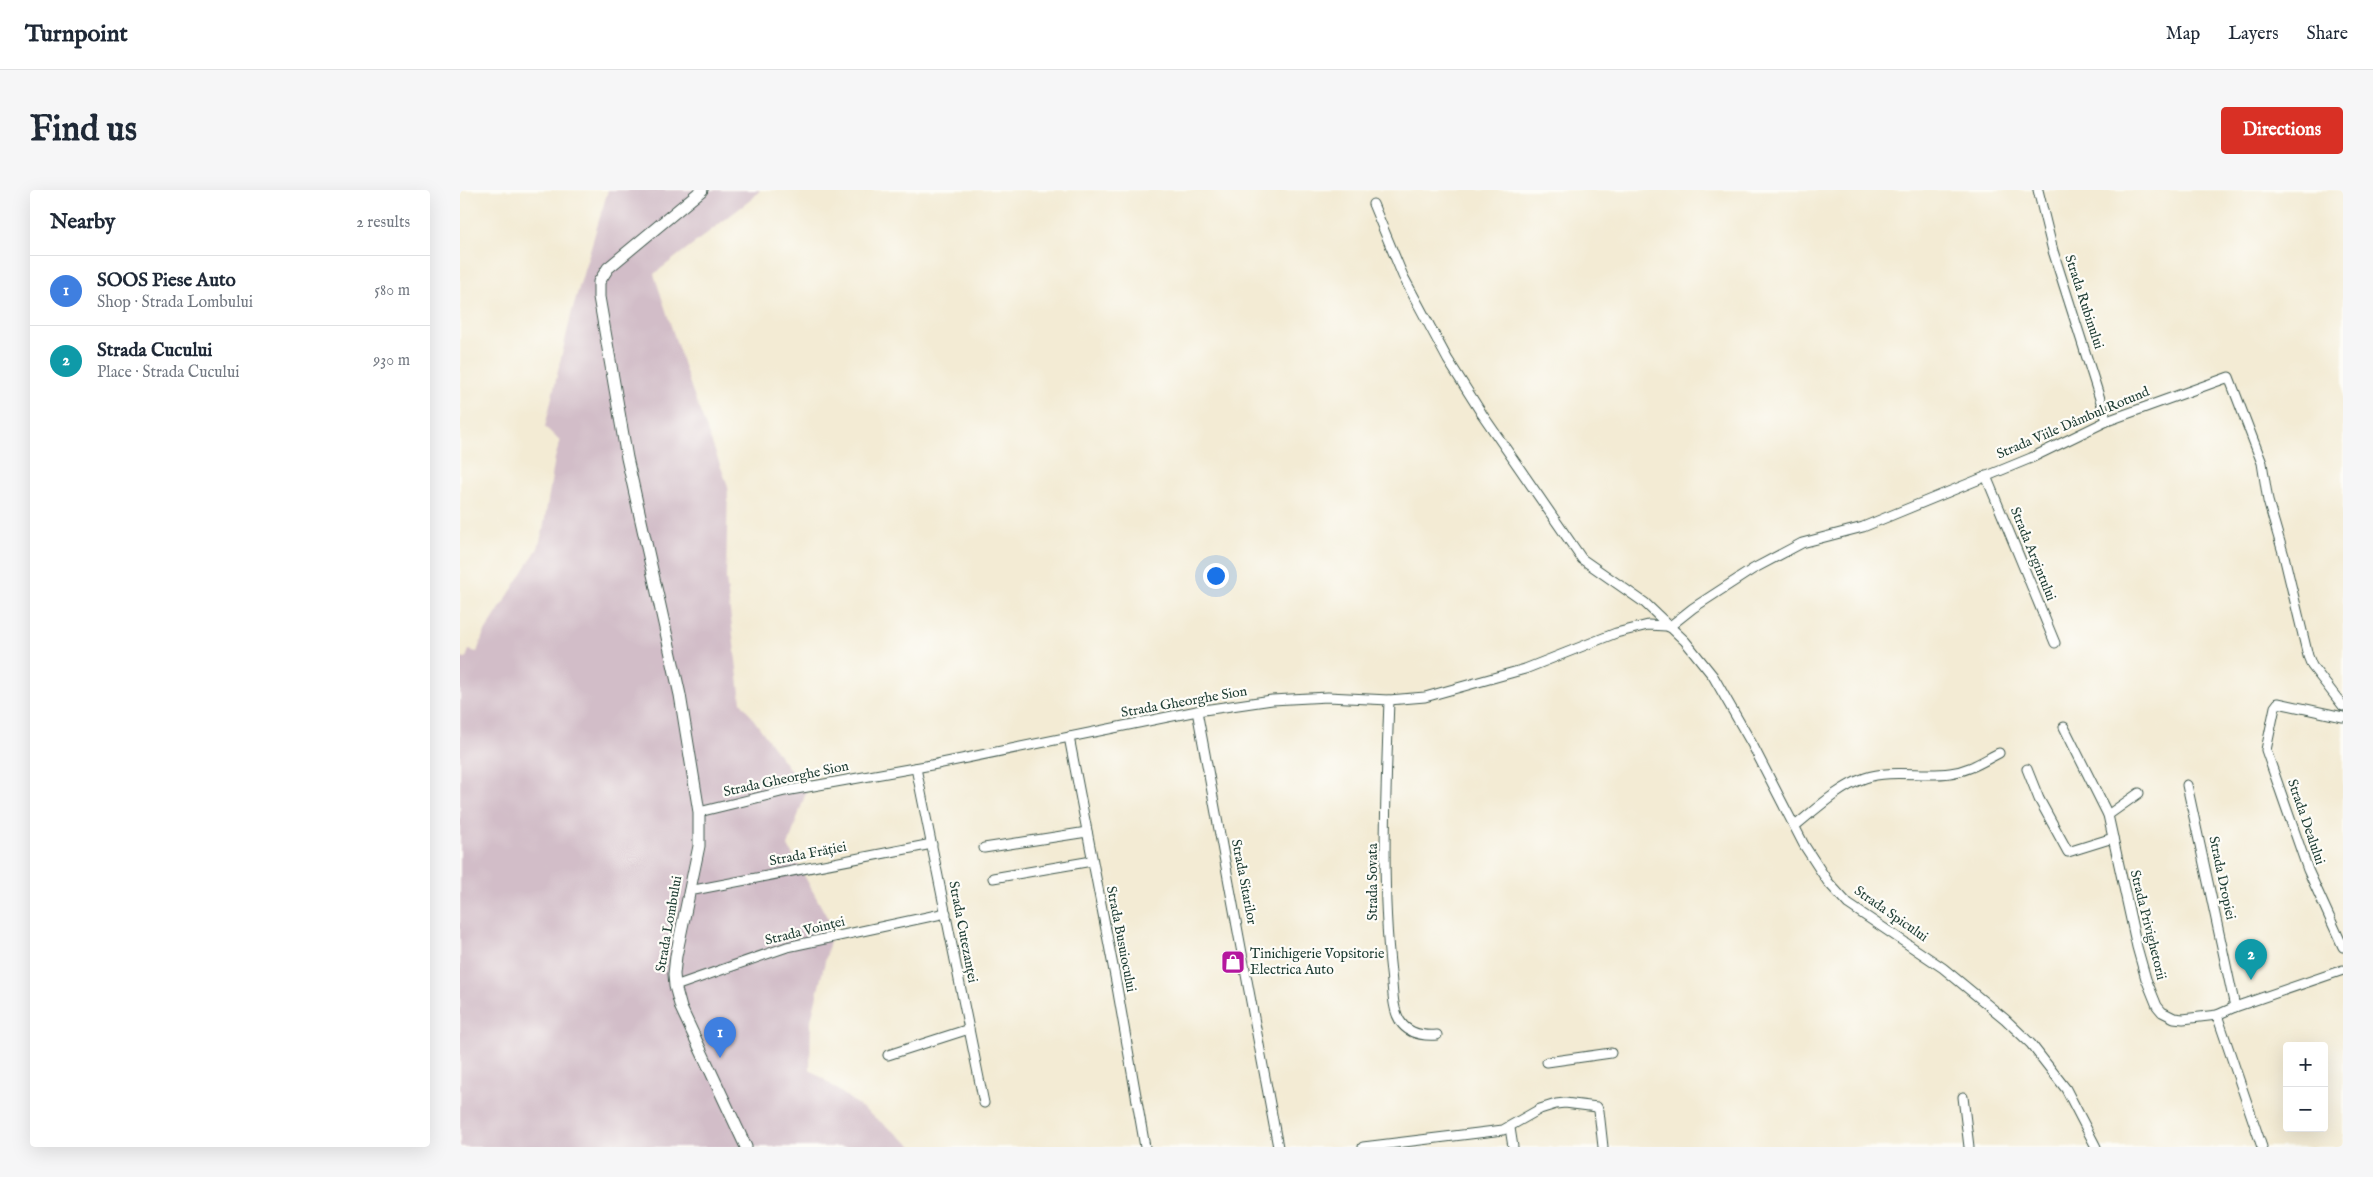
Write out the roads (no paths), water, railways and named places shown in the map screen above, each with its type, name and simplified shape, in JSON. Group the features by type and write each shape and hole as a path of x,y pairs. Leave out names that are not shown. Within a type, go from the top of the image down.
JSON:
{"street":[{"name":"Strada Lombului","path":"702,190 608,268 601,278 599,287 627,458 680,695 699,812 700,833 676,956 674,986 682,1008 746,1147"},
{"name":"Strada Rubinului","path":"2038,190 2053,251 2107,420"},
{"name":"Strada Spicului","path":"1373,204 1403,276 1448,360 1576,551 1589,565 1635,596 1685,641 1713,676 1795,826 1828,882 1848,904 1944,968 1976,993 2030,1044 2066,1089 2096,1147"},
{"name":"Strada Viile Dâmbul Rotund","path":"1669,627 1692,608 1778,554 1802,544 1863,527 2030,458 2107,420 2229,377 2262,463 2268,501 2284,556 2308,656 2312,666 2343,706"},
{"name":"Strada Argintului","path":"1986,476 2055,643"},
{"name":"Strada Gheorghe Sion","path":"699,812 785,791 916,768 1197,712 1272,700 1328,697 1389,700 1425,698 1526,669 1616,633 1648,625 1669,627"},
{"name":"Strada Sovata","path":"1389,700 1385,893 1395,1003 1401,1022 1408,1029 1418,1034 1437,1035"},
{"name":"Strada Dealului","path":"2343,717 2278,703 2274,707 2266,750 2308,870 2343,947"},
{"name":"Strada Sitarilor","path":"1197,712 1278,1147"},
{"name":"Strada Privighetorii","path":"2064,728 2108,816 2146,979 2157,1006 2166,1015 2182,1019 2217,1015"},
{"name":"Strada Busuiocului","path":"1069,738 1145,1147"},
{"path":"1795,826 1822,804 1864,778 1886,775 1950,774 1967,770 1999,752"},
{"name":"Strada Cutezanței","path":"916,768 984,1103"},
{"path":"2027,769 2039,799 2068,852 2112,838"},
{"name":"Strada Dropiei","path":"2188,784 2235,1006"},
{"path":"2108,816 2139,793"},
{"path":"984,848 1086,832"},
{"name":"Strada Frăției","path":"689,891 932,844"},
{"path":"994,878 1092,861"},
{"name":"Strada Voinței","path":"674,986 787,947 946,913"},
{"path":"2262,1147 2217,1015 2235,1006 2343,970"},
{"path":"888,1055 969,1029"},
{"path":"1547,1062 1611,1054"},
{"path":"1963,1097 1969,1147"},
{"path":"1363,1147 1490,1133 1510,1128 1548,1106 1565,1103 1597,1106 1603,1147"},
{"path":"1510,1128 1512,1147"}],"place":[{"name":"Tinichigerie Vopsitorie Electrica Auto","path":"1233,962"},
{"name":"Strada Cucului","path":"2251,980"},
{"name":"SOOS Piese Auto","path":"720,1058"}]}
